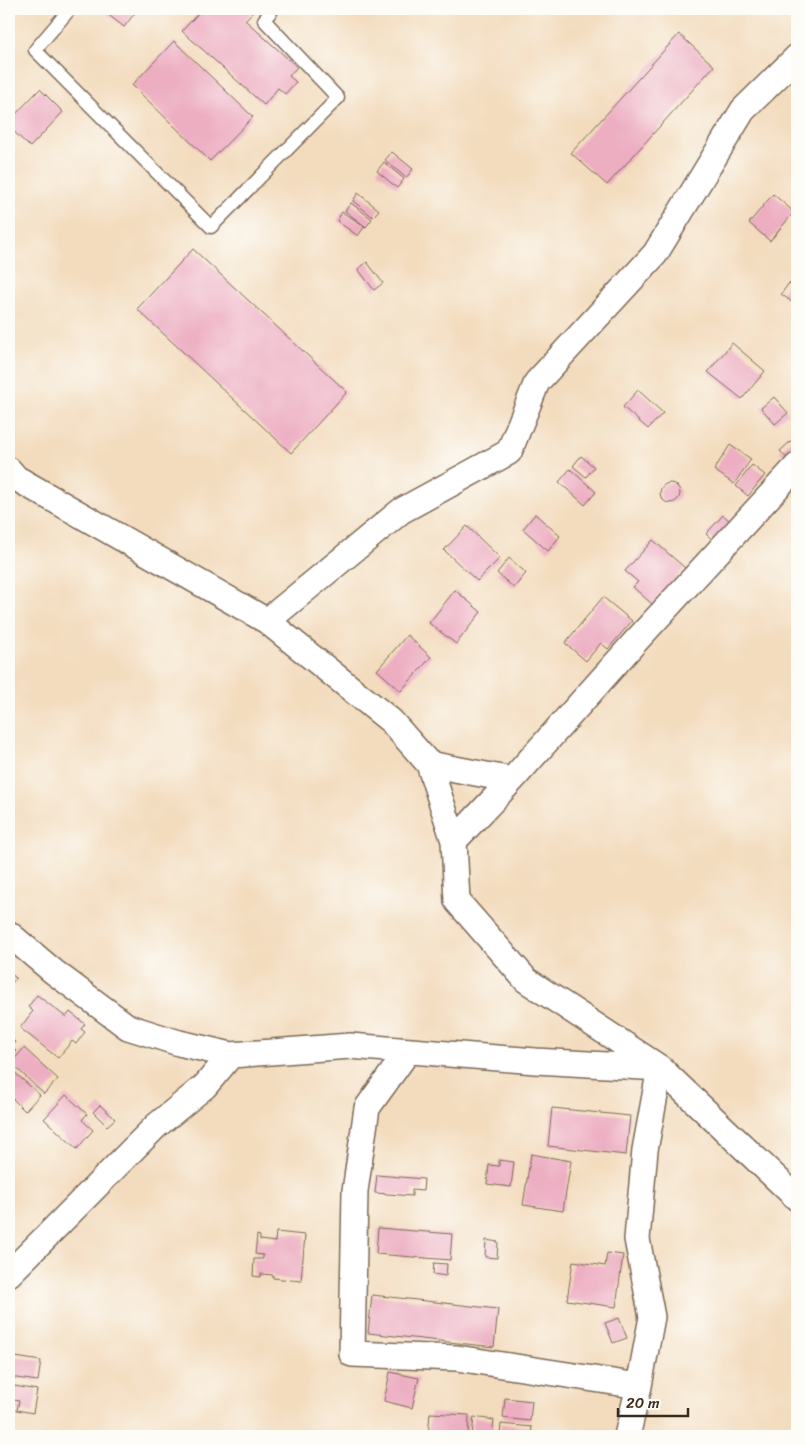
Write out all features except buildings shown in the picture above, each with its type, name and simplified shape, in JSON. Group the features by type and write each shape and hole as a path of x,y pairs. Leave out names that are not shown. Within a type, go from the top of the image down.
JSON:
{"street":[{"path":"267,621 401,511 509,452 537,382 655,254 743,110 797,57"},
{"path":"454,841 512,780 635,642 797,466"},
{"path":"9,470 16,478 267,621 391,721 430,764 454,841 458,901 526,980 660,1068 797,1198"},
{"path":"430,764 512,780"},
{"path":"9,934 54,972 128,1027 179,1043 232,1055 350,1046 535,1061 660,1068"},
{"path":"408,1051 367,1108 355,1191 352,1354 457,1358 639,1386"},
{"path":"9,1274 156,1126 205,1086 232,1055"},
{"path":"627,1436 652,1317 637,1239 645,1150 660,1068"}],"lane":[{"path":"70,9 35,50 212,227 338,98 264,20 273,9"}]}
